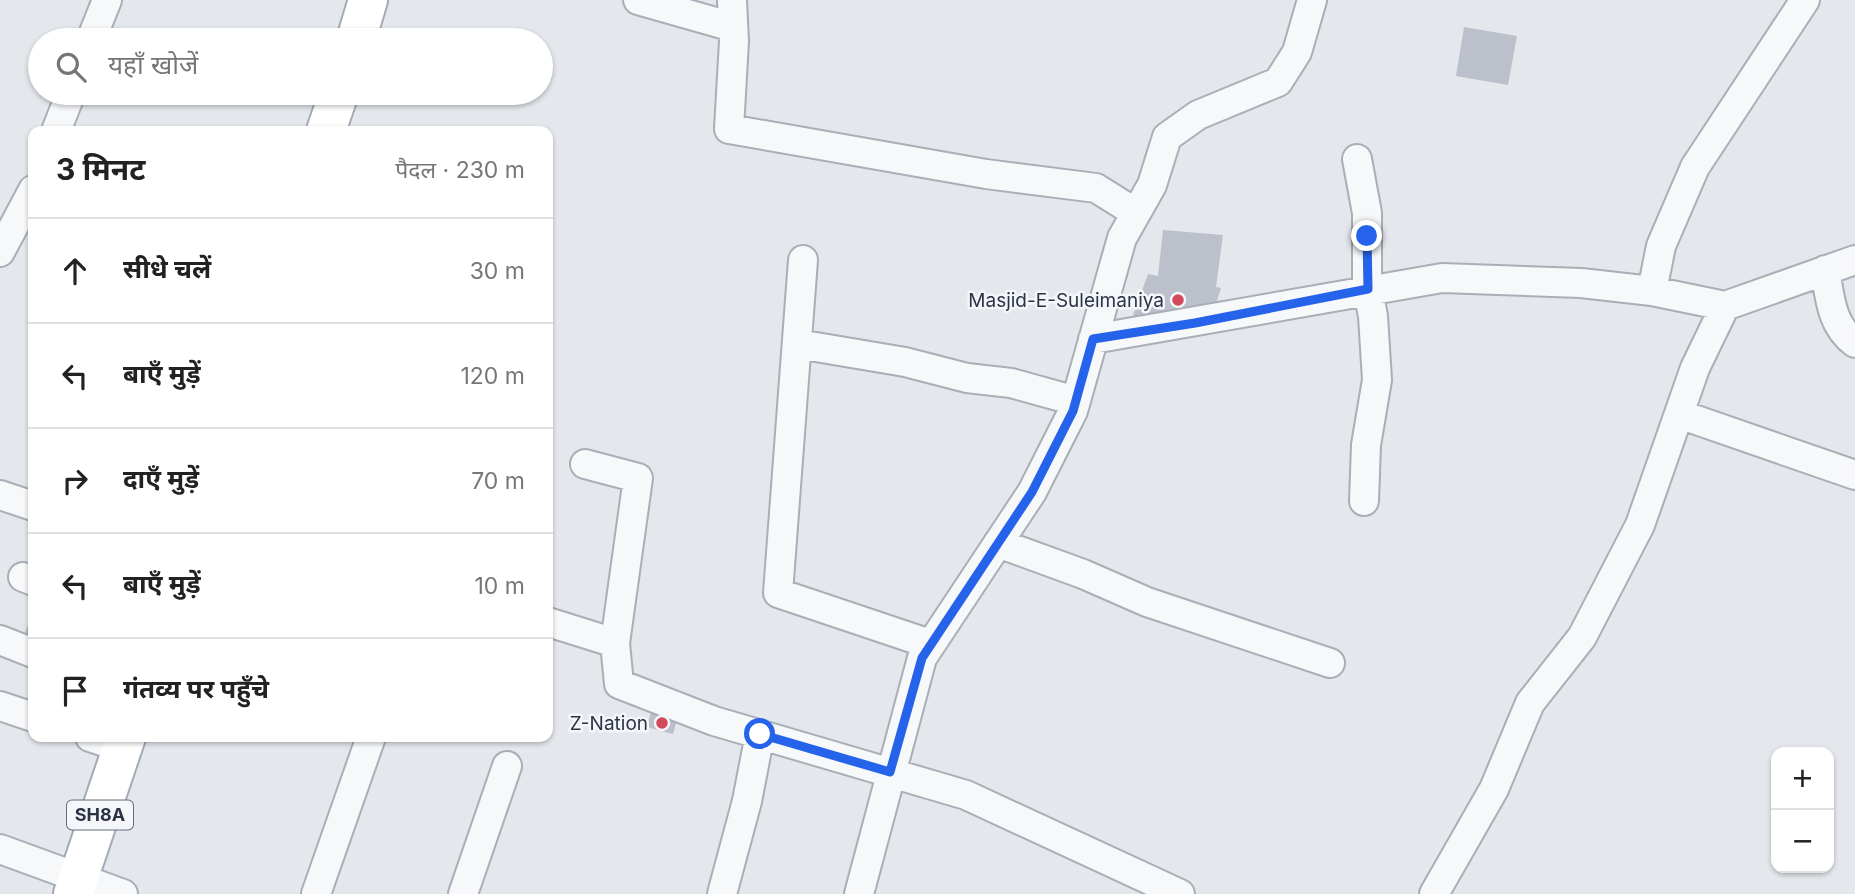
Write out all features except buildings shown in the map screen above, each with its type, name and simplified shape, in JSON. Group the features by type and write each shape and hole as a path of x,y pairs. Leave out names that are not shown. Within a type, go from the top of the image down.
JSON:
{"main road":[{"path":"360,28 368,0"},
{"path":"328,126 335,105"},
{"name":"SH8A","path":"76,886 112,742"}],"street":[{"path":"96,28 107,0"},
{"path":"638,0 733,14 729,129 986,174 1096,188 1136,213"},
{"path":"859,894 922,658 1032,492 1076,401 1122,238 1152,185 1167,137 1198,115 1278,82 1297,52 1312,0"},
{"path":"1652,291 1661,246 1695,167 1805,0"},
{"path":"58,126 66,105"},
{"path":"1357,159 1367,213 1368,289 1373,316 1377,380 1366,444 1364,500"},
{"path":"0,252 28,199"},
{"path":"803,260 778,593 930,645"},
{"path":"1093,339 1442,278 1581,283 1652,291 1725,306 1855,260"},
{"path":"1825,270 1834,317 1844,335 1855,343"},
{"path":"1434,894 1494,789 1530,703 1583,637 1640,526 1695,368 1725,306"},
{"path":"798,344 905,362 967,378 1011,383 1076,401"},
{"path":"1679,414 1855,475"},
{"path":"586,464 638,478 615,643 619,684 714,720 966,795 1180,894"},
{"path":"0,495 28,504"},
{"path":"998,544 1083,574 1147,602 1330,663"},
{"path":"553,624 615,643"},
{"path":"0,640 28,651"},
{"path":"0,706 28,715"},
{"path":"722,894 747,801 760,734"},
{"path":"316,894 369,742"},
{"path":"463,894 508,766"},
{"path":"0,849 76,886 123,894"}],"place":[{"name":"Masjid-E-Suleimaniya","path":"1178,300"},
{"name":"Z-Nation","path":"662,723"}],"route":[{"path":"760,734 890,772 922,658 1032,492 1073,411 1093,339 1195,323 1368,289 1367,236"}]}
